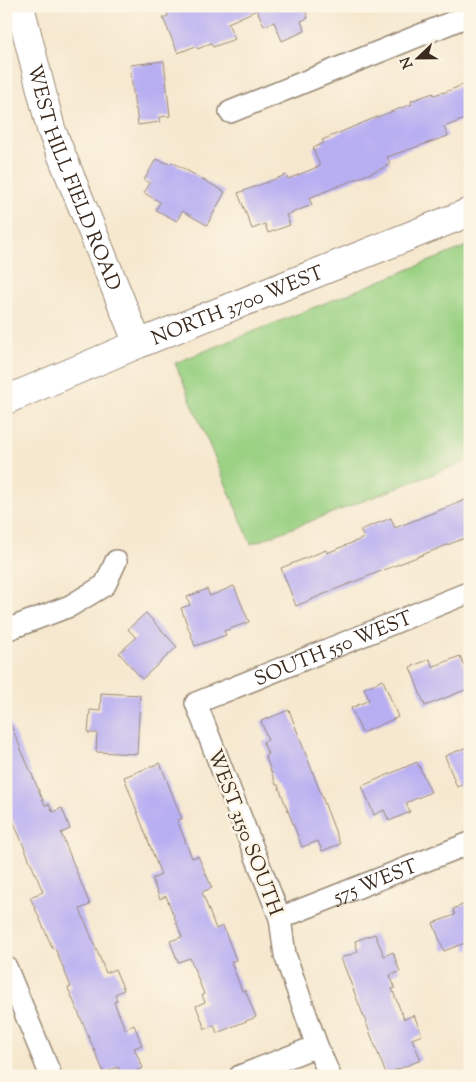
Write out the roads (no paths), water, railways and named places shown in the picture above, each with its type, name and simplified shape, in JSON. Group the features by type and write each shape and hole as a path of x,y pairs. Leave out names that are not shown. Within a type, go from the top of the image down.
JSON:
{"street":[{"name":"WEST HILL FIELD ROAD","path":"20,6 51,128 138,344"},
{"path":"230,112 470,15"},
{"name":"NORTH 3700 WEST","path":"6,400 138,344 470,212"},
{"path":"6,630 70,606 105,585 116,561"},
{"name":"SOUTH 550 WEST","path":"196,703 470,592"},
{"name":"WEST 3150 SOUTH","path":"196,703 280,918 285,955 317,1046 330,1076"},
{"name":"575 WEST","path":"280,918 470,843"},
{"path":"6,967 51,1076"},
{"path":"240,1076 317,1046"}]}
